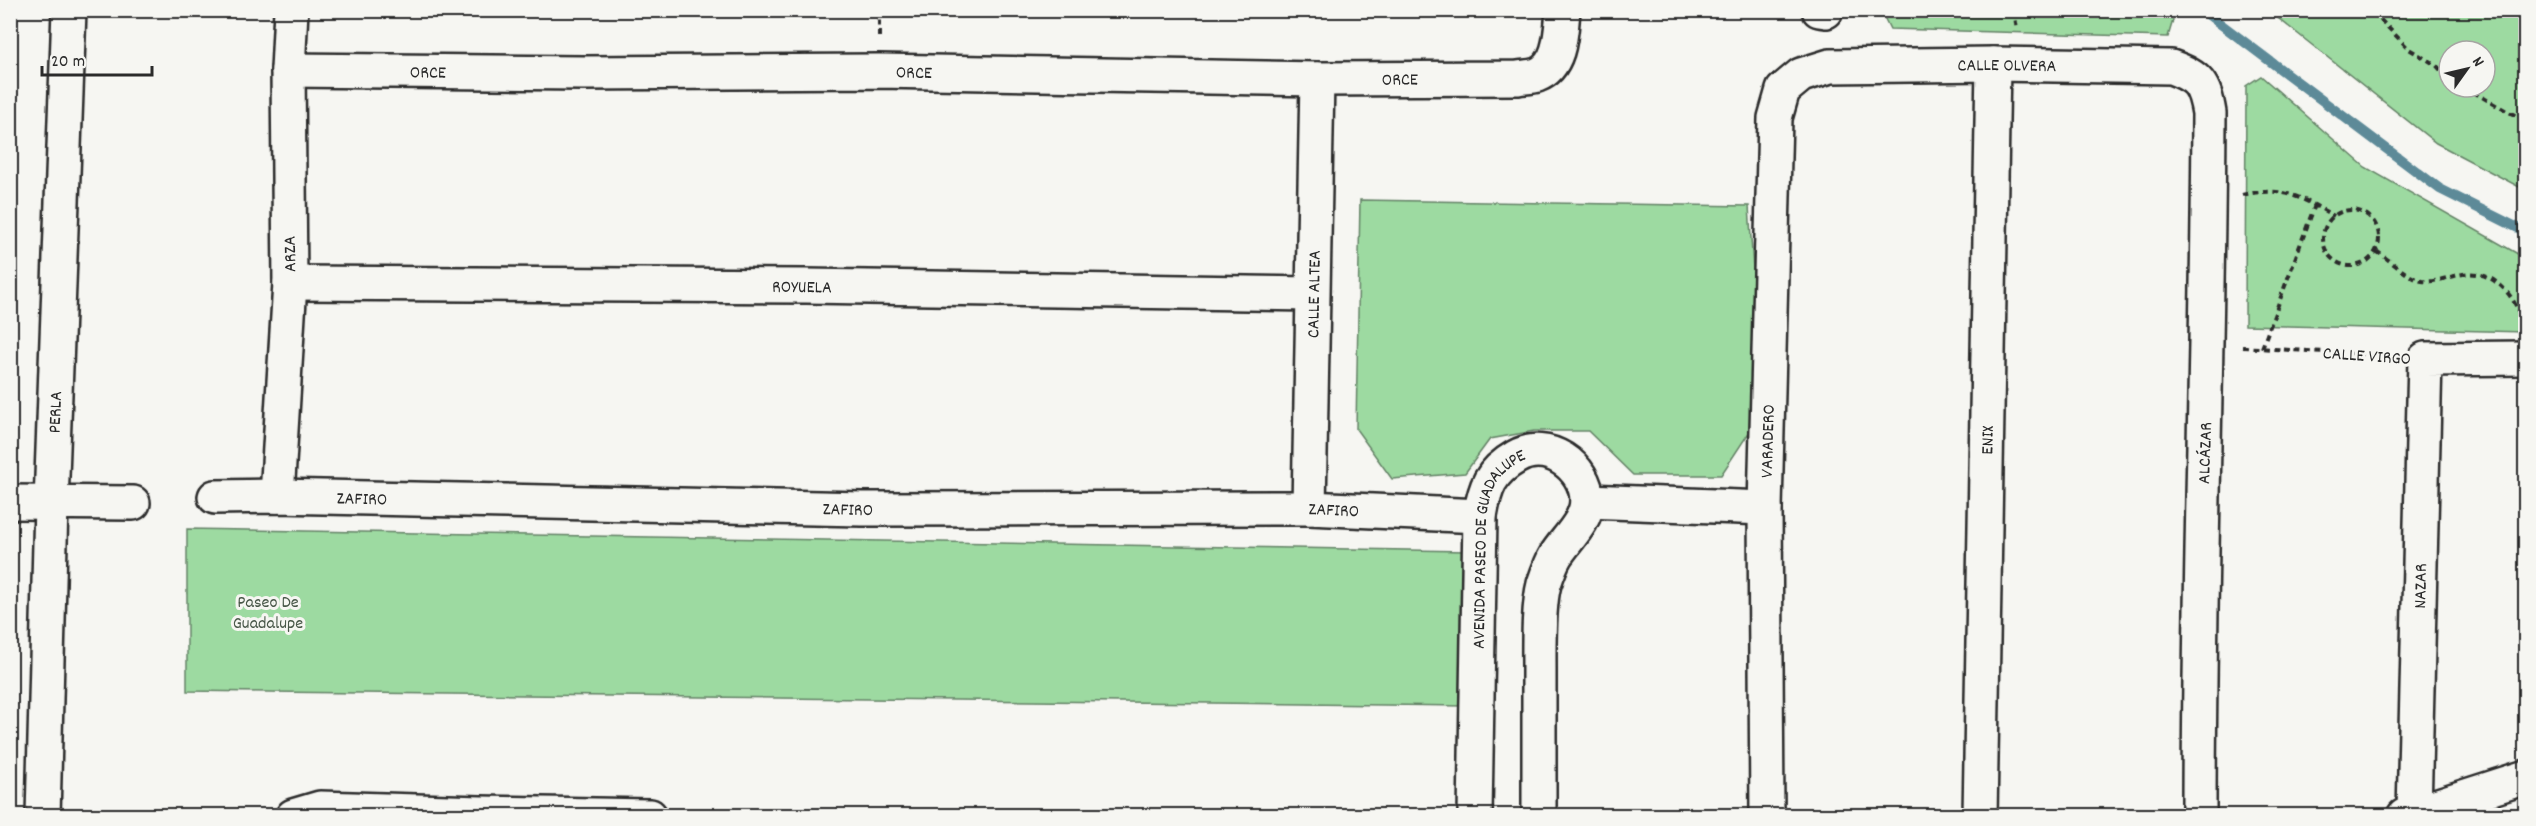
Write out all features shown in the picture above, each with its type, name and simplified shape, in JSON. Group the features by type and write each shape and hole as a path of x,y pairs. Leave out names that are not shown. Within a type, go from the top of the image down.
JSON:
{"street":[{"name":"PERLA","path":"43,816 51,504 69,10"},
{"name":"ARZA","path":"277,496 290,283 288,70 291,10"},
{"name":"ORCE","path":"288,70 584,73 879,71 1317,79 1518,78 1539,74 1553,61 1560,38 1563,10"},
{"path":"1819,10 1826,11"},
{"name":"CALLE OLVERA","path":"1801,75 1830,66 1993,64 2171,67 2192,74 2205,90"},
{"name":"ENIX","path":"1980,816 1993,64"},
{"name":"VARADERO","path":"1767,816 1765,508 1775,118 1783,90 1801,75"},
{"name":"CALLE ALTEA","path":"1309,508 1317,79"},
{"name":"ALCÁZAR","path":"2199,816 2199,614 2208,345 2209,113 2205,90"},
{"name":"ROYUELA","path":"290,283 794,286 1312,294"},
{"name":"CALLE VIRGO","path":"2425,359 2524,358"},
{"name":"NAZAR","path":"2409,814 2425,359"},
{"name":"AVENIDA PASEO DE GUADALUPE","path":"1475,816 1480,516 1485,490 1500,466 1522,453 1546,451 1566,459 1582,478 1587,501"},
{"name":"ZAFIRO","path":"215,497 277,496 862,508 1309,508 1480,516"},
{"path":"1539,816 1539,642 1544,585 1556,556 1580,523 1587,501 1765,508"},
{"path":"10,502 133,503"},
{"path":"2409,814 2526,777"},
{"path":"293,816 320,808 481,814 650,816"}],"path":[{"path":"2358,10 2373,12 2391,10"},
{"path":"2373,12 2409,49 2437,66"},
{"path":"2488,99 2508,114 2526,120"},
{"path":"2209,202 2272,191 2289,192 2334,216"},
{"path":"2262,348 2315,205"},
{"path":"2354,210 2364,213 2372,220 2378,230 2379,240 2376,251 2368,261 2357,266 2344,265 2333,260 2326,250 2323,238 2326,226 2334,216 2343,211 2354,210"},
{"path":"2376,251 2421,281 2436,281 2480,273 2494,281 2506,290 2517,306 2522,321 2524,358"},
{"name":"CALLE VIRGO","path":"2208,345 2425,359"}],"green space":[{"path":"1881,11 2160,11 2173,20 2168,37 1890,29"},
{"path":"2269,11 2525,11 2525,190 2436,143"},
{"path":"2261,76 2365,167 2525,258 2525,332 2245,325 2246,86"},
{"path":"1360,200 1749,206 1760,380 1752,428 1721,475 1633,475 1588,431 1534,431 1490,439 1465,473 1392,479 1356,429"},
{"name":"Paseo De Guadalupe","path":"187,529 1466,551 1466,706 187,691"}],"waterway":[{"path":"2202,10 2440,189 2526,232"}]}
